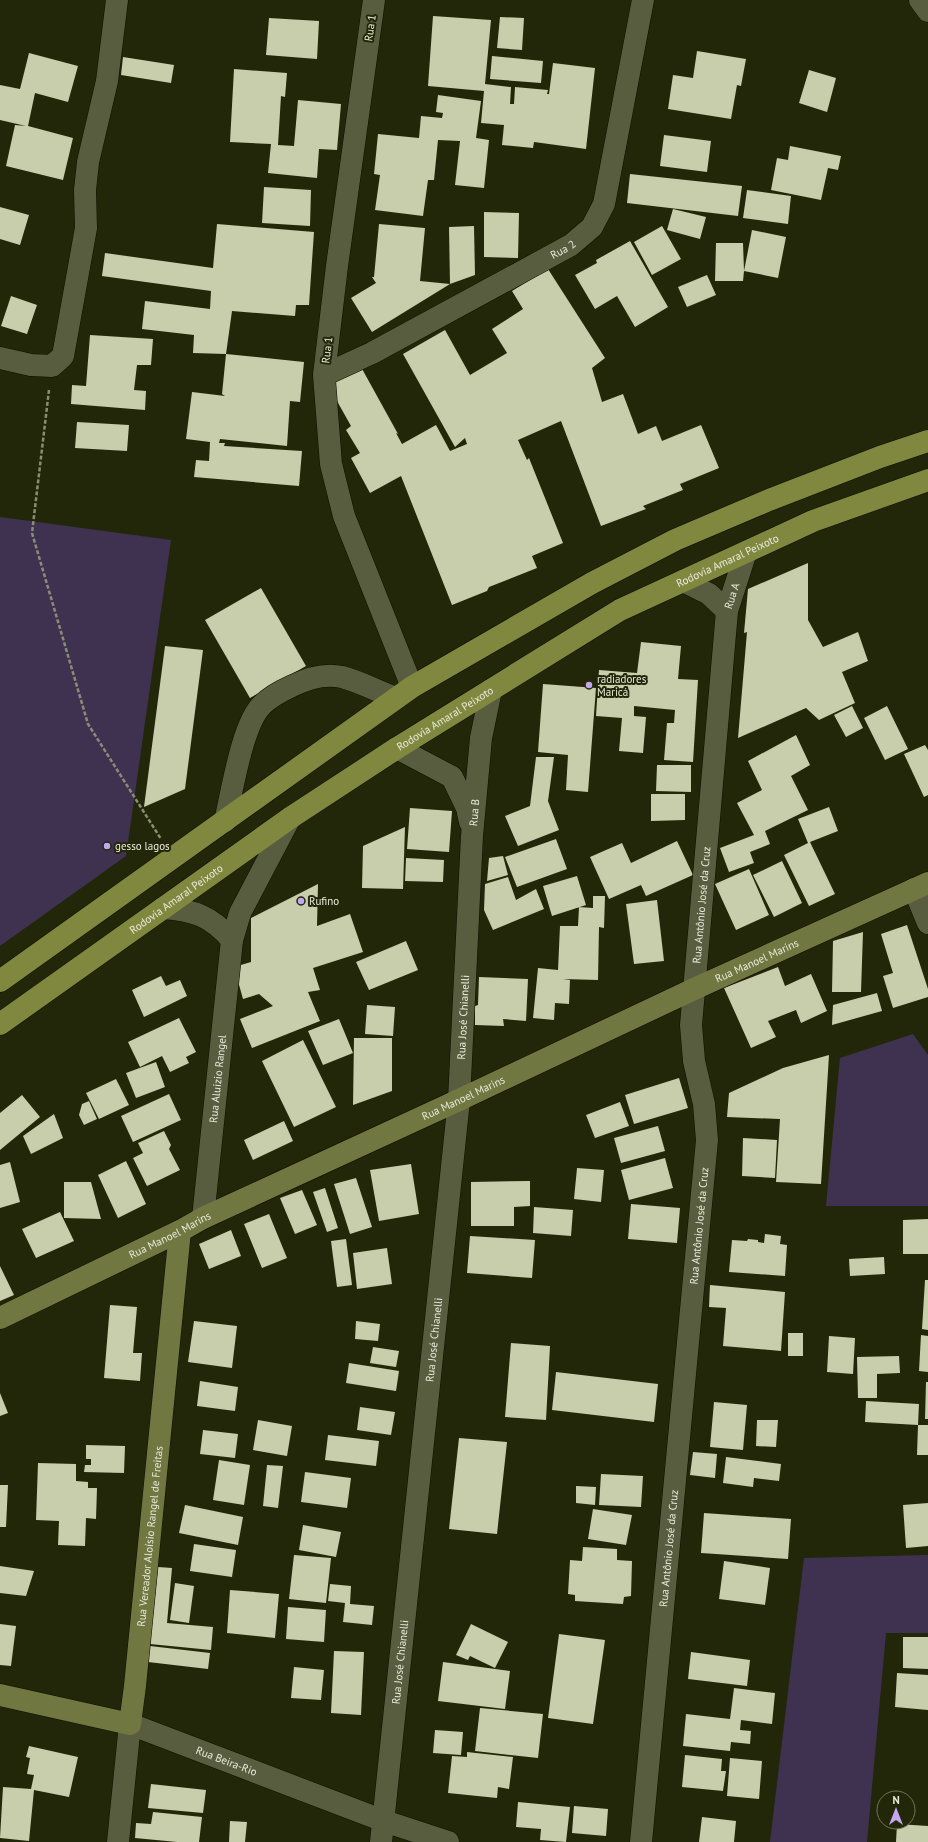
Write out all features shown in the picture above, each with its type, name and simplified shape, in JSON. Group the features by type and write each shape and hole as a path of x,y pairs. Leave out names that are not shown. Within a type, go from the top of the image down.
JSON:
{"highway":[{"path":"0,981 404,693 592,584 675,540 828,477 880,457 928,442"},
{"name":"Rodovia Amaral Peixoto","path":"0,1024 290,818 397,748 620,610 813,521 928,480"}],"main road":[{"name":"Rua Manoel Marins","path":"0,1318 180,1231 203,1218 460,1100 694,989 921,886"},
{"name":"Rua Vereador Aloísio Rangel de Freitas","path":"130,1724 136,1686 180,1231"},
{"name":"Rua Beira-Rio","path":"0,1695 130,1724"}],"street":[{"path":"0,358 31,365 52,366 64,356 86,228 85,190 88,162 107,81 117,0"},
{"name":"Rua 1","path":"374,0 324,375 331,464 344,516 404,693"},
{"name":"Rua 2","path":"324,375 372,354 571,245 592,227 604,204 643,0"},
{"path":"920,0 928,11"},
{"name":"Rua A","path":"683,581 708,594 727,611 746,552"},
{"name":"Rua Antônio José da Cruz","path":"641,1842 707,1140 704,1104 694,1061 691,1025 727,611"},
{"path":"225,821 250,722 260,706 275,694 306,679 323,675 342,677 404,693"},
{"name":"Rua B","path":"472,836 481,738 491,690"},
{"name":"Rua B","path":"397,748 452,777 467,808 472,836"},
{"name":"Rua Aluizio Rangel","path":"203,1218 232,940 240,913 290,818"},
{"name":"Rua José Chianelli","path":"382,1842 460,1100 472,836"},
{"path":"921,886 928,923"},
{"path":"163,908 196,912 210,919 222,928 232,940"},
{"name":"Rua Beira-Rio","path":"130,1724 384,1821 448,1842"},
{"name":"Rua Vereador Aloísio Rangel de Freitas","path":"118,1842 130,1724"}],"path":[{"path":"52,366 32,533 88,724 173,858"}],"shaded area":[{"path":"0,517 171,540 126,856 0,946"},
{"path":"913,1034 928,1055 928,1206 826,1206 840,1058"},
{"path":"928,1555 928,1633 886,1633 867,1842 770,1842 804,1558"}],"building":[{"path":"433,16 491,20 485,84 511,87 510,104 514,104 515,87 548,90 547,94 549,94 553,63 595,68 586,149 534,142 533,148 502,145 504,125 481,123 484,91 428,86"},
{"path":"500,17 524,18 522,50 497,48"},
{"path":"269,18 319,21 317,59 266,55"},
{"path":"697,51 746,59 741,86 737,85 731,119 668,109 673,75 693,78"},
{"path":"29,53 78,66 68,102 35,93 28,126 73,138 63,180 6,166 15,125 26,126 0,120 0,85 20,89"},
{"path":"492,56 543,61 541,83 490,79"},
{"path":"123,57 174,65 171,83 121,75"},
{"path":"234,69 287,73 285,97 281,96 278,145 294,146 298,100 341,104 337,150 319,149 317,178 268,173 271,144 230,142"},
{"path":"809,70 836,78 827,112 799,103"},
{"path":"438,95 481,101 476,138 489,140 484,188 455,185 460,141 438,140 434,180 428,180 423,216 375,210 380,175 374,174 378,134 419,138 421,116 442,118 443,113 436,112"},
{"path":"664,135 711,141 707,172 660,166"},
{"path":"790,146 841,156 838,170 828,168 821,200 771,190 777,158 788,160"},
{"path":"630,174 742,186 738,216 627,203"},
{"path":"264,187 311,190 310,226 262,223"},
{"path":"747,190 791,196 788,224 743,218"},
{"path":"0,207 29,215 20,245 0,239"},
{"path":"673,209 706,217 700,239 667,230"},
{"path":"484,212 519,213 518,258 484,257"},
{"path":"217,224 314,232 309,305 296,305 295,316 232,311 226,354 193,353 194,335 142,329 145,301 210,309 211,291 102,276 105,253 213,268"},
{"path":"379,224 425,228 420,281 450,284 372,332 351,298 376,283 372,277 374,277"},
{"path":"474,226 475,275 450,284 449,227"},
{"path":"662,226 681,259 652,275 634,242"},
{"path":"752,230 786,237 778,278 744,271"},
{"path":"630,241 668,307 635,327 617,296 595,309 575,275 597,263 596,260"},
{"path":"716,243 743,243 743,281 715,281"},
{"path":"548,269 605,358 592,368 602,402 623,394 638,434 656,426 662,441 701,425 719,468 680,484 683,490 643,506 646,509 601,526 561,421 518,440 527,460 529,458 563,543 532,556 537,568 489,587 487,591 452,605 401,476 370,493 351,458 360,453 346,430 351,426 328,385 361,367 402,444 436,425 450,451 467,444 465,438 455,447 403,354 445,330 470,375 507,353 492,329 523,309 512,291"},
{"path":"707,275 716,295 687,307 678,287"},
{"path":"11,296 37,305 27,334 1,326"},
{"path":"90,335 153,339 151,365 137,365 134,390 146,391 145,410 71,404 72,385 86,386"},
{"path":"226,354 304,362 300,402 290,401 287,446 220,439 219,443 225,443 224,446 302,451 299,486 194,477 196,460 209,461 210,442 186,439 192,392 225,396 222,394"},
{"path":"77,422 129,425 127,451 75,448"},
{"path":"808,563 808,620 823,647 858,632 868,661 842,672 855,703 819,720 806,708 738,738 747,632 744,633 748,589"},
{"path":"261,588 306,666 250,698 205,620"},
{"path":"641,642 681,646 678,679 698,680 693,762 664,760 667,723 674,723 675,710 634,706 634,716 646,717 643,753 619,751 622,718 596,716 599,670 637,673"},
{"path":"165,646 203,650 185,789 144,807"},
{"path":"543,684 596,688 588,792 566,790 568,755 538,752"},
{"path":"852,706 863,728 846,737 834,715"},
{"path":"887,706 908,749 885,760 864,718"},
{"path":"796,735 810,765 791,776 808,810 765,831 770,844 750,852 754,863 729,872 720,848 754,835 737,803 762,790 748,761"},
{"path":"925,745 928,750 928,795 924,797 904,754"},
{"path":"536,757 554,757 548,801 559,830 518,846 505,816 530,806"},
{"path":"657,765 691,765 691,792 656,791"},
{"path":"651,794 685,794 685,820 651,821"},
{"path":"829,807 838,831 810,842 835,894 809,906 784,855 808,843 798,819"},
{"path":"410,808 452,811 449,852 407,849"},
{"path":"405,827 403,889 362,888 363,846"},
{"path":"556,839 567,869 517,887 505,857"},
{"path":"677,841 693,875 646,896 641,885 609,899 590,857 622,843 631,863"},
{"path":"503,856 508,875 487,881 489,858"},
{"path":"406,858 444,860 443,882 405,881"},
{"path":"782,861 802,903 774,917 753,875"},
{"path":"749,869 769,915 736,930 715,884"},
{"path":"577,876 586,905 552,916 543,886"},
{"path":"508,877 516,900 536,889 544,909 493,930 484,910 485,884"},
{"path":"318,884 317,926 350,914 363,952 313,968 320,990 308,992 320,1021 252,1048 240,1019 273,1006 259,994 243,999 234,967 251,962 251,918"},
{"path":"593,896 605,896 604,928 599,927 598,980 563,979 570,980 569,1004 555,1003 554,1020 533,1018 538,968 558,970 560,926 578,926 579,907 593,908"},
{"path":"657,900 664,961 634,964 626,904"},
{"path":"907,925 928,989 928,997 893,1008 883,976 893,973 881,934"},
{"path":"863,932 861,992 832,992 833,941"},
{"path":"406,941 418,970 369,990 356,962"},
{"path":"778,967 785,986 811,974 827,1011 801,1023 796,1010 768,1021 776,1037 751,1048 724,988"},
{"path":"161,976 166,986 180,980 187,996 144,1017 132,990"},
{"path":"479,977 528,979 526,1021 503,1019 504,1026 475,1025 475,1006 478,1005"},
{"path":"877,993 882,1011 832,1025 833,1005"},
{"path":"367,1005 395,1007 393,1036 365,1034"},
{"path":"179,1018 196,1052 186,1057 189,1063 170,1072 162,1056 140,1067 128,1042"},
{"path":"339,1019 353,1053 323,1065 308,1031"},
{"path":"354,1038 392,1038 392,1091 353,1105"},
{"path":"303,1040 336,1107 294,1127 262,1061"},
{"path":"829,1055 821,1184 776,1182 780,1119 727,1117 729,1093 783,1068"},
{"path":"156,1062 165,1087 136,1098 126,1073"},
{"path":"679,1078 688,1108 634,1124 625,1095"},
{"path":"116,1079 129,1105 99,1119 86,1093"},
{"path":"169,1094 181,1120 133,1142 121,1116"},
{"path":"22,1095 40,1117 0,1150 0,1113"},
{"path":"89,1101 97,1119 84,1125 79,1115 82,1104"},
{"path":"620,1102 629,1126 595,1138 586,1115"},
{"path":"54,1114 63,1138 31,1154 23,1136"},
{"path":"284,1121 293,1141 253,1160 244,1140"},
{"path":"658,1126 665,1151 621,1163 614,1138"},
{"path":"164,1131 171,1145 169,1149 180,1170 147,1186 133,1158 143,1153 138,1143"},
{"path":"743,1138 777,1140 775,1178 742,1176"},
{"path":"665,1158 673,1188 629,1200 621,1170"},
{"path":"126,1161 146,1204 118,1218 98,1175"},
{"path":"10,1162 20,1202 0,1208 0,1165"},
{"path":"411,1164 419,1214 379,1221 370,1170"},
{"path":"577,1168 604,1170 601,1202 574,1199"},
{"path":"356,1178 372,1227 350,1234 334,1184"},
{"path":"530,1181 530,1206 514,1207 514,1226 471,1226 471,1182"},
{"path":"64,1182 91,1182 101,1219 64,1218"},
{"path":"325,1188 338,1228 327,1232 313,1192"},
{"path":"302,1190 317,1225 295,1234 280,1198"},
{"path":"631,1204 680,1208 677,1243 628,1239"},
{"path":"534,1207 573,1210 571,1236 533,1233"},
{"path":"60,1212 74,1241 36,1258 22,1229"},
{"path":"269,1214 287,1258 262,1268 244,1224"},
{"path":"928,1219 928,1254 903,1254 903,1220"},
{"path":"231,1230 241,1256 209,1269 199,1244"},
{"path":"765,1234 781,1236 780,1244 787,1245 785,1276 729,1272 732,1240 747,1241 748,1239 758,1240 758,1242 764,1243"},
{"path":"470,1236 535,1240 532,1278 467,1273"},
{"path":"346,1239 352,1285 337,1287 331,1241"},
{"path":"387,1248 392,1284 357,1289 353,1253"},
{"path":"884,1257 885,1274 850,1276 849,1259"},
{"path":"0,1266 14,1295 0,1301"},
{"path":"925,1280 928,1280 928,1330 922,1329"},
{"path":"710,1285 785,1292 781,1351 723,1346 726,1308 709,1307"},
{"path":"110,1305 137,1307 133,1353 142,1353 140,1381 104,1378"},
{"path":"194,1321 237,1326 232,1368 188,1362"},
{"path":"356,1321 380,1324 378,1341 355,1339"},
{"path":"788,1333 803,1333 803,1356 788,1356"},
{"path":"921,1335 928,1336 928,1372 919,1371"},
{"path":"829,1336 855,1338 853,1374 827,1372"},
{"path":"511,1343 550,1346 546,1420 505,1417"},
{"path":"373,1347 399,1351 396,1367 370,1363"},
{"path":"899,1356 900,1373 877,1374 877,1398 858,1398 857,1357"},
{"path":"349,1363 399,1371 396,1391 346,1383"},
{"path":"556,1372 658,1384 654,1422 552,1410"},
{"path":"200,1381 238,1387 235,1411 197,1406"},
{"path":"926,1382 928,1382 928,1419 925,1419"},
{"path":"0,1393 8,1413 0,1416"},
{"path":"866,1401 919,1404 918,1425 865,1422"},
{"path":"714,1402 747,1405 743,1450 710,1447"},
{"path":"360,1407 395,1412 391,1435 357,1430"},
{"path":"258,1420 292,1426 287,1456 253,1450"},
{"path":"757,1420 778,1420 776,1447 756,1446"},
{"path":"918,1425 928,1425 928,1455 917,1455"},
{"path":"203,1430 238,1434 235,1458 200,1454"},
{"path":"328,1435 379,1441 376,1466 325,1460"},
{"path":"459,1438 507,1442 497,1534 449,1529"},
{"path":"86,1445 125,1446 124,1473 84,1472 85,1465 91,1465 91,1459 86,1459"},
{"path":"693,1452 717,1454 715,1478 690,1475"},
{"path":"726,1457 781,1464 779,1481 754,1478 753,1487 723,1483"},
{"path":"219,1460 250,1465 244,1505 213,1500"},
{"path":"38,1463 76,1464 76,1481 88,1482 88,1488 97,1488 96,1519 86,1518 85,1546 58,1545 59,1521 36,1520"},
{"path":"267,1465 283,1466 278,1508 263,1506"},
{"path":"305,1472 351,1478 347,1508 301,1502"},
{"path":"601,1474 643,1476 641,1507 599,1505"},
{"path":"0,1485 8,1485 6,1527 0,1527"},
{"path":"576,1486 596,1487 595,1505 576,1503"},
{"path":"928,1503 928,1546 906,1548 903,1505"},
{"path":"185,1505 243,1517 238,1545 179,1533"},
{"path":"593,1509 632,1515 626,1545 588,1539"},
{"path":"704,1513 791,1519 788,1559 701,1553"},
{"path":"303,1525 341,1532 336,1557 299,1550"},
{"path":"194,1544 236,1550 232,1577 190,1571"},
{"path":"583,1547 617,1549 617,1560 632,1561 631,1596 624,1597 623,1604 575,1601 575,1595 568,1594 570,1560 582,1561"},
{"path":"294,1555 331,1558 326,1603 289,1599"},
{"path":"724,1561 770,1568 765,1605 719,1599"},
{"path":"0,1566 34,1571 26,1596 0,1593"},
{"path":"158,1567 172,1568 167,1623 213,1627 211,1650 150,1644"},
{"path":"175,1583 194,1586 189,1623 170,1620"},
{"path":"330,1584 351,1586 350,1604 374,1606 372,1625 343,1622 345,1603 328,1601"},
{"path":"230,1590 279,1594 275,1638 227,1633"},
{"path":"288,1607 326,1610 324,1642 286,1639"},
{"path":"0,1624 16,1626 11,1666 0,1665"},
{"path":"471,1624 508,1642 495,1668 470,1656 468,1660 456,1655"},
{"path":"559,1634 605,1640 593,1724 548,1718"},
{"path":"903,1637 928,1637 928,1669 903,1668"},
{"path":"150,1646 210,1653 208,1669 148,1662"},
{"path":"334,1651 364,1652 361,1715 331,1713"},
{"path":"691,1652 750,1660 747,1686 688,1679"},
{"path":"443,1662 510,1671 505,1709 438,1701"},
{"path":"294,1667 324,1670 321,1700 291,1698"},
{"path":"897,1673 928,1675 928,1710 895,1707"},
{"path":"734,1688 775,1693 772,1724 741,1720 740,1730 751,1731 750,1744 731,1742 730,1751 683,1746 686,1714 730,1719"},
{"path":"480,1708 543,1714 538,1758 475,1751"},
{"path":"435,1730 463,1732 461,1755 433,1753"},
{"path":"29,1746 78,1757 69,1797 34,1790 29,1841 0,1838 3,1787 31,1789 34,1775 27,1774 30,1758 26,1757"},
{"path":"467,1752 513,1757 509,1789 498,1787 497,1798 448,1793 452,1756 467,1757"},
{"path":"685,1755 722,1759 721,1771 726,1771 723,1791 682,1787"},
{"path":"730,1758 762,1761 759,1799 727,1796"},
{"path":"151,1784 206,1790 203,1813 148,1808"},
{"path":"518,1802 570,1807 566,1842 540,1840 541,1829 516,1827"},
{"path":"574,1806 608,1809 606,1836 572,1833"},
{"path":"153,1812 202,1817 199,1842 177,1842 135,1838 136,1823 151,1824"},
{"path":"702,1817 736,1821 734,1842 699,1842"},
{"path":"230,1821 247,1822 245,1842 229,1842"},
{"path":"916,1825 928,1826 928,1842 896,1842 897,1830 916,1830"}],"place":[{"name":"radiadores Maricá","path":"589,685"},
{"name":"gesso lagos","path":"107,846"},
{"name":"Rufino","path":"301,901"}]}
